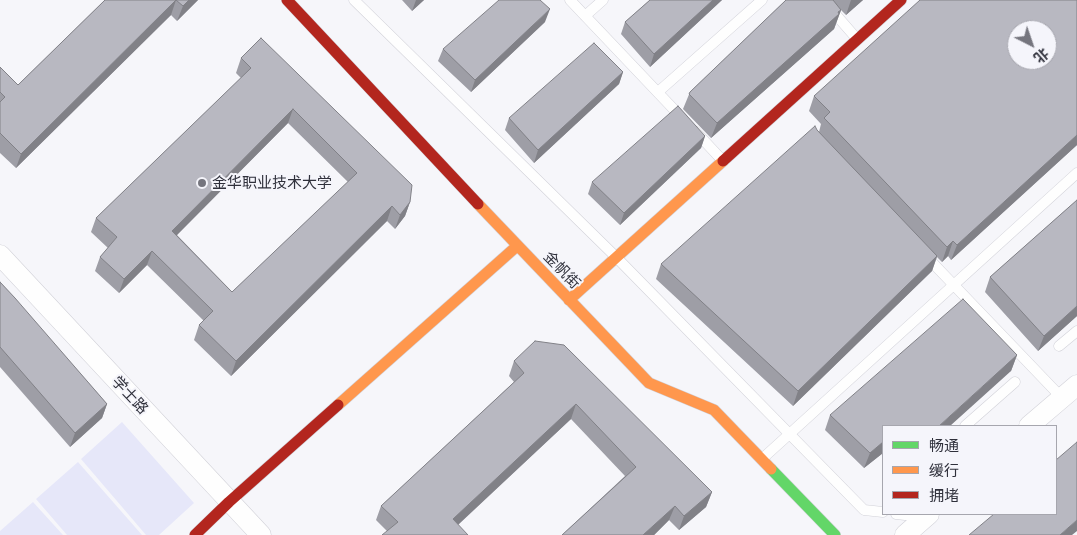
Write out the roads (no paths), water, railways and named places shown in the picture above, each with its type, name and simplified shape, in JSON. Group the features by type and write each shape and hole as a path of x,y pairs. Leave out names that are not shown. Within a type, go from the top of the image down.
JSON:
{"street":[{"name":"金帆街","path":"287,0 517,246 650,383 714,410 835,535"},
{"path":"569,300 901,0"},
{"path":"195,535 229,502 517,246"},
{"name":"学士路","path":"0,255 261,535"},
{"path":"1030,425 1077,385"},
{"path":"905,535 927,515"}],"lane":[{"path":"354,0 616,257 864,510 882,512"},
{"path":"570,0 723,161"},
{"path":"585,16 603,0"},
{"path":"658,92 762,0"},
{"path":"823,0 858,39"},
{"path":"762,459 1077,173"},
{"path":"920,249 1062,398"},
{"path":"1059,346 1077,331"},
{"path":"966,425 1014,382"}],"place":[{"name":"金华职业技术大学","path":"202,183"}]}
